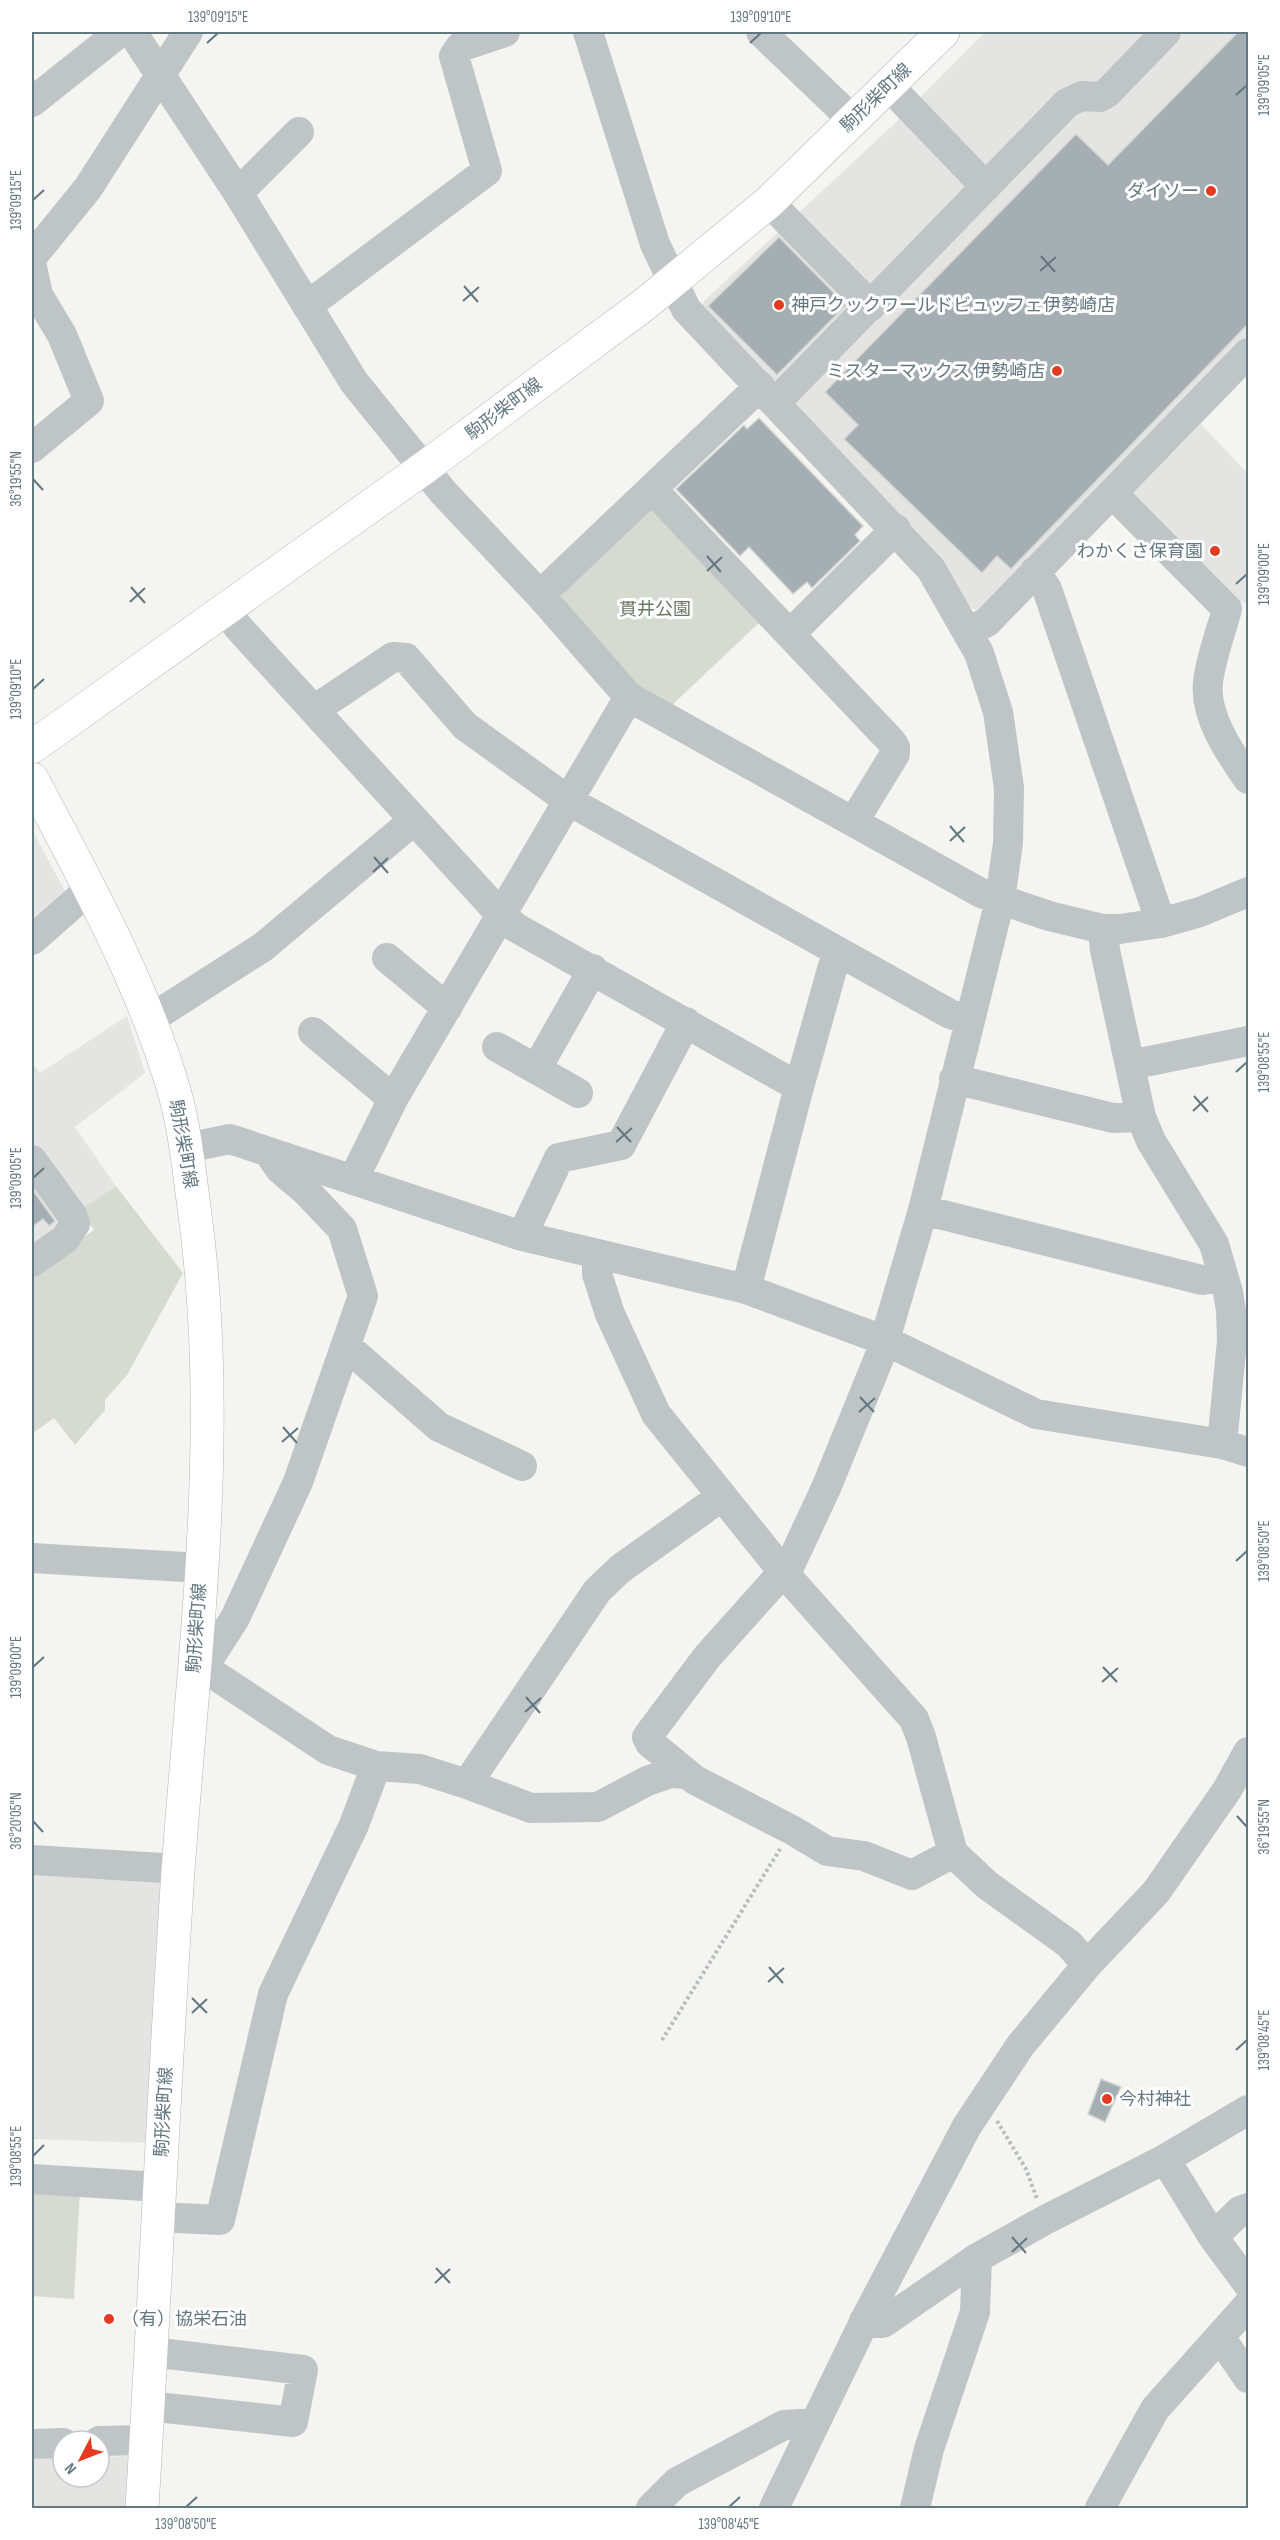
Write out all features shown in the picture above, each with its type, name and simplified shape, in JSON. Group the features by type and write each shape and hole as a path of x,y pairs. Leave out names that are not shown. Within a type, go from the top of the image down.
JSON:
{"main road":[{"name":"駒形柴町線","path":"32,747 424,468 673,281 769,202 943,32"},
{"name":"駒形柴町線","path":"32,780 90,889 136,986 175,1096 186,1148 199,1240 206,1316 208,1366 206,1470 201,1568 179,1869 142,2508"}],"street":[{"path":"32,102 120,32"},
{"path":"132,32 238,193 354,382 443,492 540,595 629,697 981,893 1049,916 1103,929 1120,929 1161,923 1200,912 1248,892"},
{"path":"32,257 88,188 188,32"},
{"path":"307,306 487,171 454,56 460,47 506,32"},
{"path":"588,32 644,213 655,244 686,309 896,529 931,569 979,653 998,712 1007,762 1009,824 1005,878 923,1210 886,1341 826,1488 791,1563 707,1657 647,1737 650,1743 685,1774 827,1851 864,1856 912,1875 953,1853"},
{"path":"761,32 853,120"},
{"path":"540,595 652,489 871,306 1067,103 1082,96 1100,97 1107,93 1166,32"},
{"path":"889,86 986,187"},
{"path":"238,193 299,132"},
{"path":"769,202 871,306"},
{"path":"32,267 38,295 62,335 89,401 32,448"},
{"path":"968,632 987,622 1035,571 1243,369"},
{"path":"652,489 895,747 895,754 854,821"},
{"path":"1113,494 1238,612 1208,683 1210,709 1233,758 1248,779"},
{"path":"790,634 896,529"},
{"path":"1035,571 1047,589 1161,923"},
{"path":"226,609 238,627 413,821 515,927 799,1087"},
{"path":"314,710 393,657 406,658 465,726 569,801 840,954 950,1014 970,1020"},
{"path":"353,1180 393,1099 629,697"},
{"path":"149,1020 264,947 413,821"},
{"path":"32,940 90,889"},
{"path":"186,1148 230,1139 522,1236 746,1289 886,1341 1035,1414 1235,1448 1232,1311 1214,1244 1151,1141 1141,1117 1105,950 1103,929"},
{"path":"746,1289 799,1087 834,966 840,954"},
{"path":"387,958 447,1008"},
{"path":"537,1068 593,969"},
{"path":"522,1236 559,1158 621,1144 686,1022"},
{"path":"313,1032 393,1099"},
{"path":"1130,1065 1248,1041"},
{"path":"498,1047 578,1093"},
{"path":"954,1080 1113,1118 1141,1117"},
{"path":"195,1662 210,1657 235,1618 298,1482 363,1296 342,1229 306,1191 280,1169 268,1151"},
{"path":"32,1160 72,1215 75,1224 65,1239 32,1262"},
{"path":"923,1210 1202,1280 1223,1276"},
{"path":"597,1254 597,1274 610,1314 656,1414 784,1573 914,1719 953,1853 987,1885 1069,1944 1087,1965"},
{"path":"346,1346 439,1427 522,1466"},
{"path":"467,1784 597,1591 620,1569 721,1497"},
{"path":"32,1558 201,1568"},
{"path":"195,1662 328,1750 376,1766 420,1769 531,1808 598,1807 647,1781 670,1773 685,1774"},
{"path":"774,2508 864,2321 967,2126 1020,2046 1087,1965 1156,1892 1238,1797 1248,1752"},
{"path":"32,2180 159,2202 220,2220 273,1994 354,1825 376,1766"},
{"path":"32,1860 179,1869"},
{"path":"864,2321 883,2323 977,2258 1045,2220 1165,2159 1248,2110"},
{"path":"1165,2159 1213,2236 1248,2284"},
{"path":"1213,2236 1240,2211 1248,2208"},
{"path":"915,2508 929,2450 975,2312 977,2258"},
{"path":"1100,2508 1155,2409 1248,2305"},
{"path":"1220,2337 1248,2378"},
{"path":"148,2406 293,2422 303,2370 151,2352"},
{"path":"651,2508 677,2482 784,2425 815,2423"},
{"path":"111,2441 146,2440"},
{"path":"32,2444 51,2443"}],"path":[{"path":"662,2040 792,1830"},
{"path":"982,2103 1005,2131 1026,2169 1045,2220"}],"shaded area":[{"path":"985,32 1248,32 1248,335 978,611 968,607 702,309 704,301 894,124"},
{"name":"わかくさ保育園","path":"1201,424 1248,474 1248,604 1233,600 1132,501 1133,492"},
{"path":"32,830 65,891 32,928"},
{"path":"127,1016 145,1073 75,1127 116,1186 63,1222 32,1254 32,1062 40,1073"},
{"path":"32,1875 163,1883 147,2143 32,2139"},
{"path":"132,2456 129,2508 32,2508 32,2459 51,2458 51,2489 111,2489 111,2457"}],"green space":[{"name":"貫井公園","path":"647,509 657,511 762,620 669,708 633,688 558,593"},
{"path":"116,1186 183,1273 127,1375 105,1400 105,1410 75,1445 54,1418 32,1434 32,1275 94,1230 80,1210"},
{"path":"32,2187 80,2190 74,2299 32,2296"}],"building":[{"path":"1238,32 1248,32 1248,324 1011,569 997,556 982,573 844,439 858,425 825,392 1076,134 1108,165"},
{"name":"神戸クックワールドビュッフェ伊勢崎店","path":"779,237 846,305 777,375 708,306"},
{"path":"759,418 863,526 855,535 860,541 812,588 807,582 793,594 749,547 740,556 676,489 744,425 747,429"},
{"path":"32,1189 55,1221 49,1226 43,1219 32,1227"},
{"name":"今村神社","path":"1101,2079 1121,2087 1105,2122 1088,2114"}],"place":[{"name":"ダイソー","path":"1211,191"},
{"name":"神戸クックワールドビュッフェ伊勢崎店","path":"779,305"},
{"name":"ミスターマックス 伊勢崎店","path":"1057,371"},
{"name":"わかくさ保育園","path":"1215,551"},
{"name":"今村神社","path":"1107,2099"},
{"name":"（有）協栄石油","path":"109,2319"}]}
